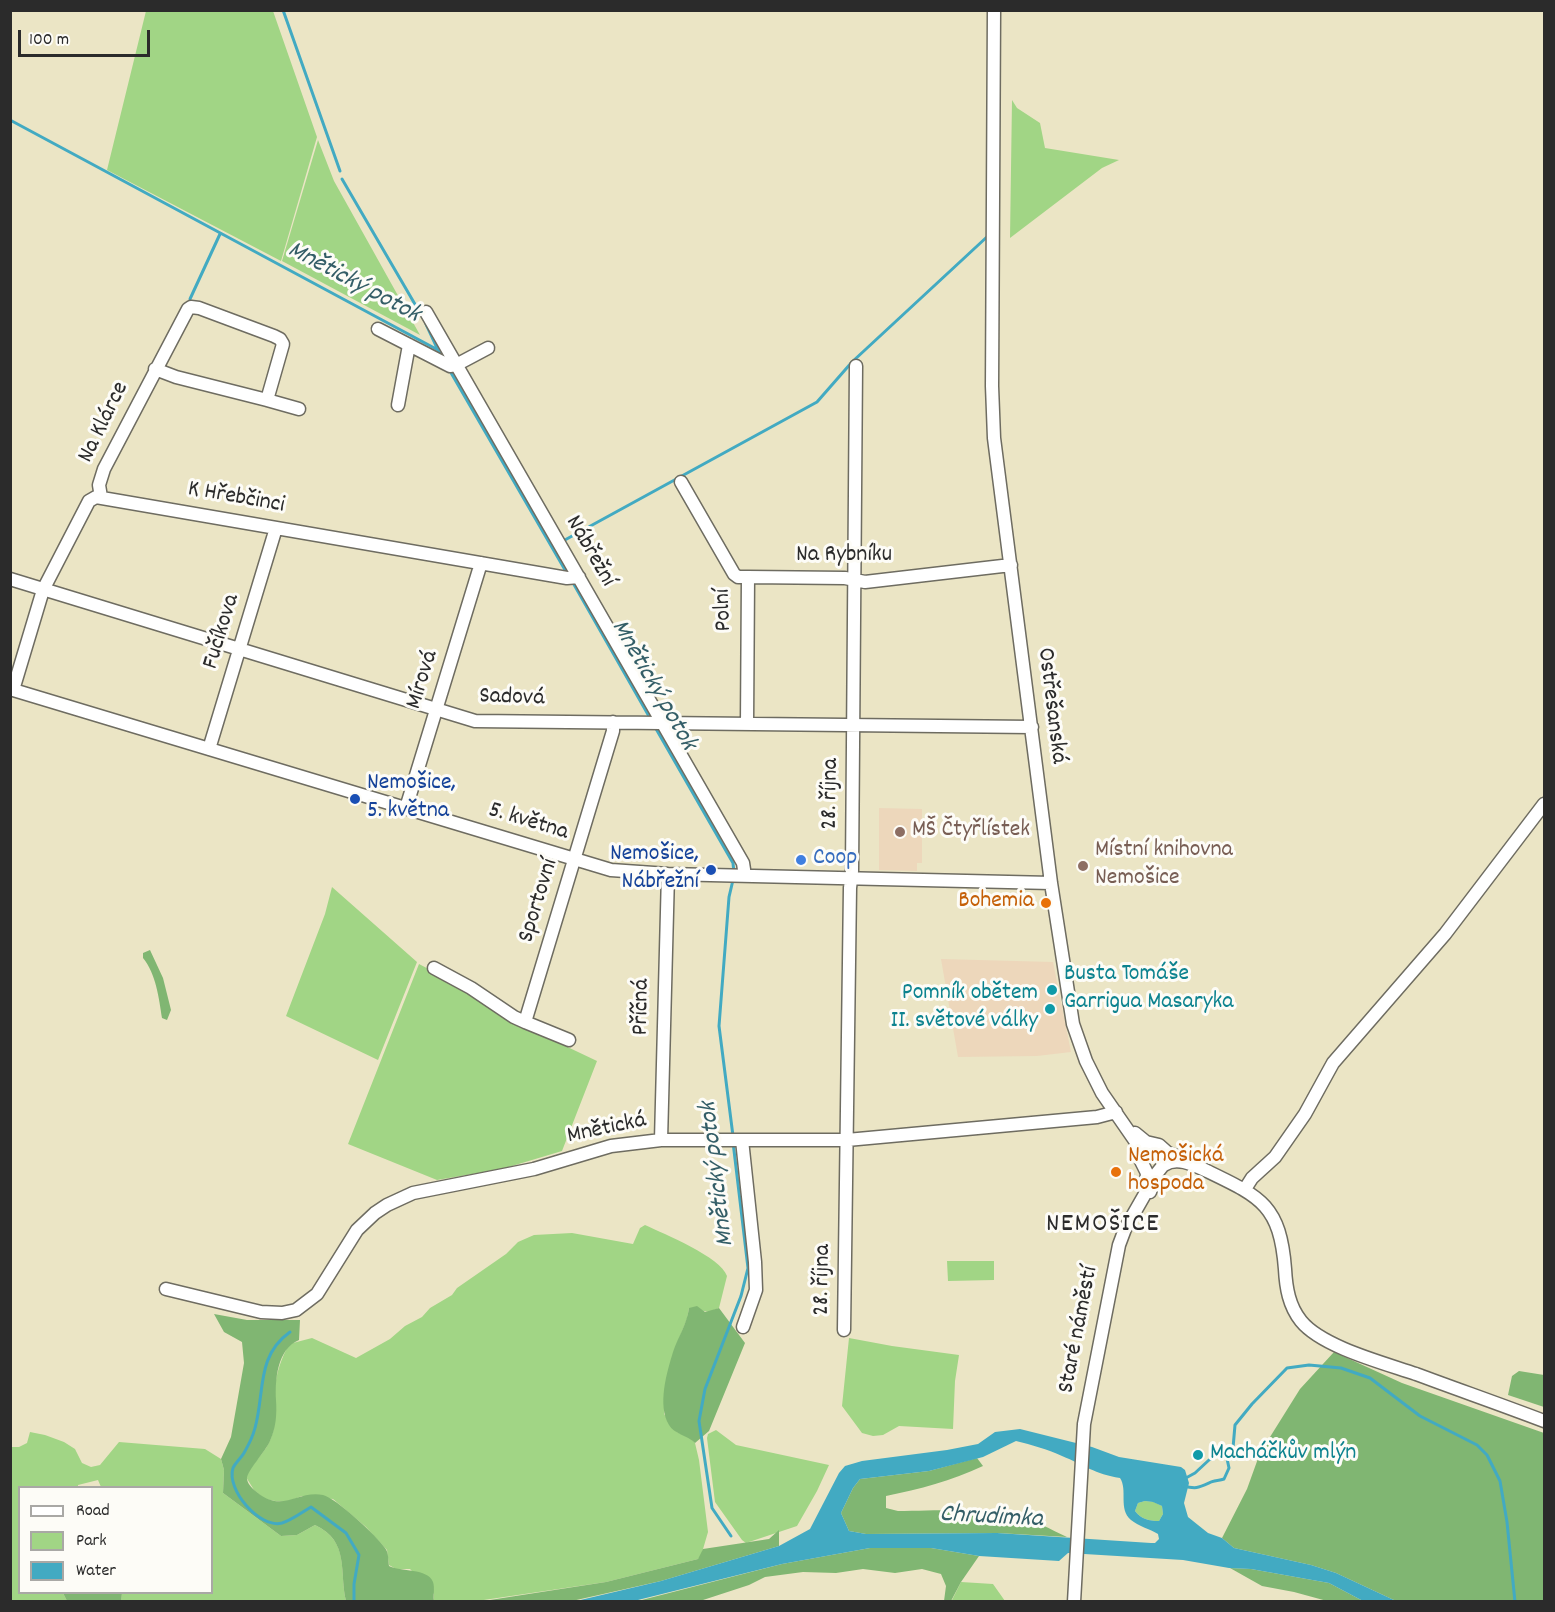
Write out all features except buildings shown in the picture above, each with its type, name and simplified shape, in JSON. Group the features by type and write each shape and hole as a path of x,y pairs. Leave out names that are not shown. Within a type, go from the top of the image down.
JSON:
{"street":[{"name":"Ostřešanská","path":"994,10 993,421 1064,970 1076,1035 1094,1077 1118,1116"},
{"name":"Na Klárce","path":"101,497 99,485 104,470 185,312 191,307 280,339 283,344 282,350 267,400"},
{"name":"Nábřežní","path":"426,312 559,543 574,578 656,723 743,863 744,876"},
{"path":"378,329 450,366 488,348"},
{"path":"398,405 409,345"},
{"name":"28. října","path":"844,1330 854,725 856,366"},
{"name":"Na Klárce","path":"155,369 176,377 299,409"},
{"name":"Polní","path":"681,482 734,574 748,577 747,724"},
{"path":"11,689 43,590 89,501 93,497 101,497"},
{"name":"K Hřebčinci","path":"101,497 574,578"},
{"name":"Fučíkova","path":"209,749 276,528"},
{"name":"Mírová","path":"406,808 481,563"},
{"name":"Na Rybníku","path":"748,577 845,578 865,582 1011,565"},
{"name":"Sadová","path":"10,579 475,721 1032,727"},
{"name":"5. května","path":"11,689 611,870 727,876 1051,883"},
{"name":"Sportovní","path":"525,1022 614,722"},
{"path":"1245,1189 1252,1178 1275,1157 1305,1114 1334,1063 1445,934 1545,804"},
{"name":"Příčná","path":"660,1140 668,874"},
{"path":"434,968 471,988 514,1017 569,1040"},
{"path":"1118,1116 1143,1140 1245,1189 1265,1204 1277,1224 1292,1306 1302,1322 1322,1338 1392,1366 1545,1421"},
{"name":"Mnětická","path":"166,1289 261,1312 290,1312 303,1307 317,1294 348,1243 366,1221 401,1197 433,1188 534,1169 612,1146 660,1140 847,1140 1118,1116"},
{"name":"Staré náměstí","path":"1074,1602 1083,1431 1116,1254 1125,1229 1146,1192 1147,1178 1138,1145 1118,1116"},
{"path":"742,1140 756,1290 743,1327"},
{"path":"1158,1146 1144,1148 1142,1161 1154,1170 1178,1161 1199,1167"},
{"path":"1158,1146 1166,1156 1163,1166"},
{"name":"Staré náměstí","path":"1138,1207 1152,1188 1157,1173 1163,1166"}],"shaded area":[{"name":"MŠ Čtyřlístek","path":"879,808 922,809 922,863 917,863 917,871 879,870"},
{"path":"941,959 1053,962 1071,1052 1037,1056 958,1057"}],"green space":[{"path":"146,11 273,11 317,137 281,261 107,170"},
{"path":"1012,100 1017,108 1040,123 1045,148 1119,160 1102,168 1010,238"},
{"path":"318,140 334,181 420,335 282,261"},
{"path":"332,887 417,962 378,1060 286,1016 325,914"},
{"path":"150,950 163,978 171,1010 167,1020 162,1018 154,979 143,958 143,953"},
{"path":"419,964 461,986 519,1024 597,1061 562,1151 502,1169 437,1180 348,1144"},
{"path":"645,1225 703,1254 723,1269 727,1276 719,1308 709,1312 689,1308 674,1351 665,1390 664,1414 677,1432 695,1443 699,1460 708,1532 698,1559 606,1582 477,1601 434,1601 434,1594 410,1569 396,1569 389,1565 387,1550 366,1527 333,1499 302,1496 289,1501 275,1501 265,1499 254,1490 246,1477 269,1443 273,1432 277,1377 289,1344 312,1338 356,1358 390,1339 405,1326 422,1317 430,1308 452,1295 457,1288 506,1254 518,1242 534,1235 572,1233 633,1244 640,1228"},
{"path":"947,1261 994,1261 994,1280 948,1281"},
{"path":"697,1306 705,1312 719,1308 745,1343 709,1431 695,1443 669,1425 665,1417 663,1398 673,1352 689,1308"},
{"path":"214,1314 247,1320 300,1320 299,1340 286,1350 279,1366 274,1431 268,1445 248,1476 250,1485 267,1499 275,1501 314,1494 323,1495 337,1503 381,1542 387,1552 389,1566 420,1572 430,1578 434,1584 434,1601 346,1601 341,1558 334,1540 326,1532 315,1525 297,1535 281,1536 223,1493 224,1470 221,1459 231,1437 244,1363 242,1342 224,1332"},
{"path":"849,1338 959,1355 955,1381 953,1429 899,1426 883,1435 873,1436 862,1433 842,1406"},
{"path":"1334,1352 1402,1383 1544,1433 1544,1601 1396,1601 1336,1573 1311,1565 1234,1548 1222,1538 1247,1489 1260,1453 1300,1389"},
{"path":"1519,1371 1544,1375 1544,1407 1508,1395 1512,1376"},
{"path":"716,1430 736,1445 829,1465 797,1526 746,1543 742,1540 715,1502 707,1438 708,1434"},
{"path":"30,1432 64,1442 75,1449 82,1463 91,1467 100,1465 119,1442 205,1449 221,1459 224,1470 223,1493 281,1536 297,1535 315,1525 334,1539 341,1558 346,1601 121,1601 122,1594 213,1594 213,1486 101,1486 98,1480 78,1486 18,1486 18,1594 64,1594 67,1601 11,1602 11,1447 19,1447 27,1443"},
{"path":"977,1458 983,1466 935,1484 886,1496 886,1508 898,1511 973,1510 1015,1515 1067,1537 997,1533 866,1534 849,1531 841,1513 860,1479 929,1471"},
{"path":"1145,1501 1162,1506 1163,1514 1159,1521 1146,1519 1135,1511 1138,1503"},
{"path":"779,1530 779,1546 661,1581 572,1601 477,1602 606,1582 698,1559 703,1549 769,1539"},
{"path":"870,1548 931,1548 979,1556 951,1601 944,1601 946,1586 941,1574 922,1569 895,1573 863,1569 836,1573 803,1572 765,1577 749,1585 700,1601 634,1602 782,1564"},
{"path":"1230,1568 1251,1569 1329,1583 1363,1601 1327,1601 1262,1586"},
{"path":"961,1582 993,1584 1005,1601 951,1602"},
{"path":"64,1594 122,1594 121,1602 67,1601"}],"water":[{"path":"1020,1429 1092,1447 1119,1457 1181,1467 1185,1470 1189,1483 1184,1503 1188,1517 1208,1533 1222,1538 1234,1548 1311,1565 1336,1573 1396,1601 1363,1601 1329,1583 1183,1560 1068,1553 1059,1561 979,1556 931,1548 870,1548 782,1564 634,1601 572,1602 661,1581 779,1546 810,1529 839,1473 845,1466 862,1461 978,1444 995,1432","holes":["1016,1441 1045,1449 1096,1472 1120,1478 1127,1516 1158,1534 1159,1539 1151,1543 997,1533 866,1534 849,1531 841,1513 860,1479 929,1471 983,1457","1145,1501 1162,1506 1163,1514 1159,1521 1146,1519 1135,1511 1138,1503"]}],"waterway":[{"path":"283,10 340,171"},
{"name":"Mnětický potok","path":"10,120 438,350 442,357"},
{"path":"342,179 423,318"},
{"path":"190,299 220,234"},
{"path":"563,541 817,402 852,362 989,235"},
{"path":"426,324 438,350"},
{"name":"Mnětický potok","path":"450,371 568,575"},
{"name":"Mnětický potok","path":"572,581 650,718"},
{"name":"Mnětický potok","path":"655,727 733,863 734,873"},
{"name":"Mnětický potok","path":"733,880 729,897 719,1026 733,1136"},
{"name":"Mnětický potok","path":"731,1536 712,1508 699,1421 705,1389 741,1296 748,1268 733,1142"},
{"path":"290,1332 279,1342 267,1363 254,1431 244,1453 233,1468 232,1477 240,1497 255,1514 264,1520 282,1523 311,1507 346,1533 359,1555 354,1584 354,1602"},
{"path":"1184,1479 1195,1473 1209,1460 1233,1448 1235,1425 1287,1368 1309,1365 1341,1368 1370,1378 1420,1416 1477,1445 1487,1455 1500,1481 1507,1522 1515,1602"},
{"path":"1183,1486 1197,1488 1212,1481 1224,1479 1229,1468 1226,1454"}],"place":[{"name":"Nemošice, 5. května","path":"355,799"},
{"name":"MŠ Čtyřlístek","path":"900,832"},
{"name":"Coop","path":"801,860"},
{"name":"Místní knihovna Nemošice","path":"1083,866"},
{"name":"Nemošice, Nábřežní","path":"711,870"},
{"name":"Bohemia","path":"1046,903"},
{"name":"Busta Tomáše Garrigua Masaryka","path":"1052,990"},
{"name":"Pomník obětem II. světové války","path":"1050,1009"},
{"name":"Nemošická hospoda","path":"1116,1172"},
{"name":"Macháčkův mlýn","path":"1198,1455"}],"district":[{"name":"NEMOŠICE","path":"1103,1226"}],"water label":[{"name":"Chrudimka","path":"991,1519"}]}
